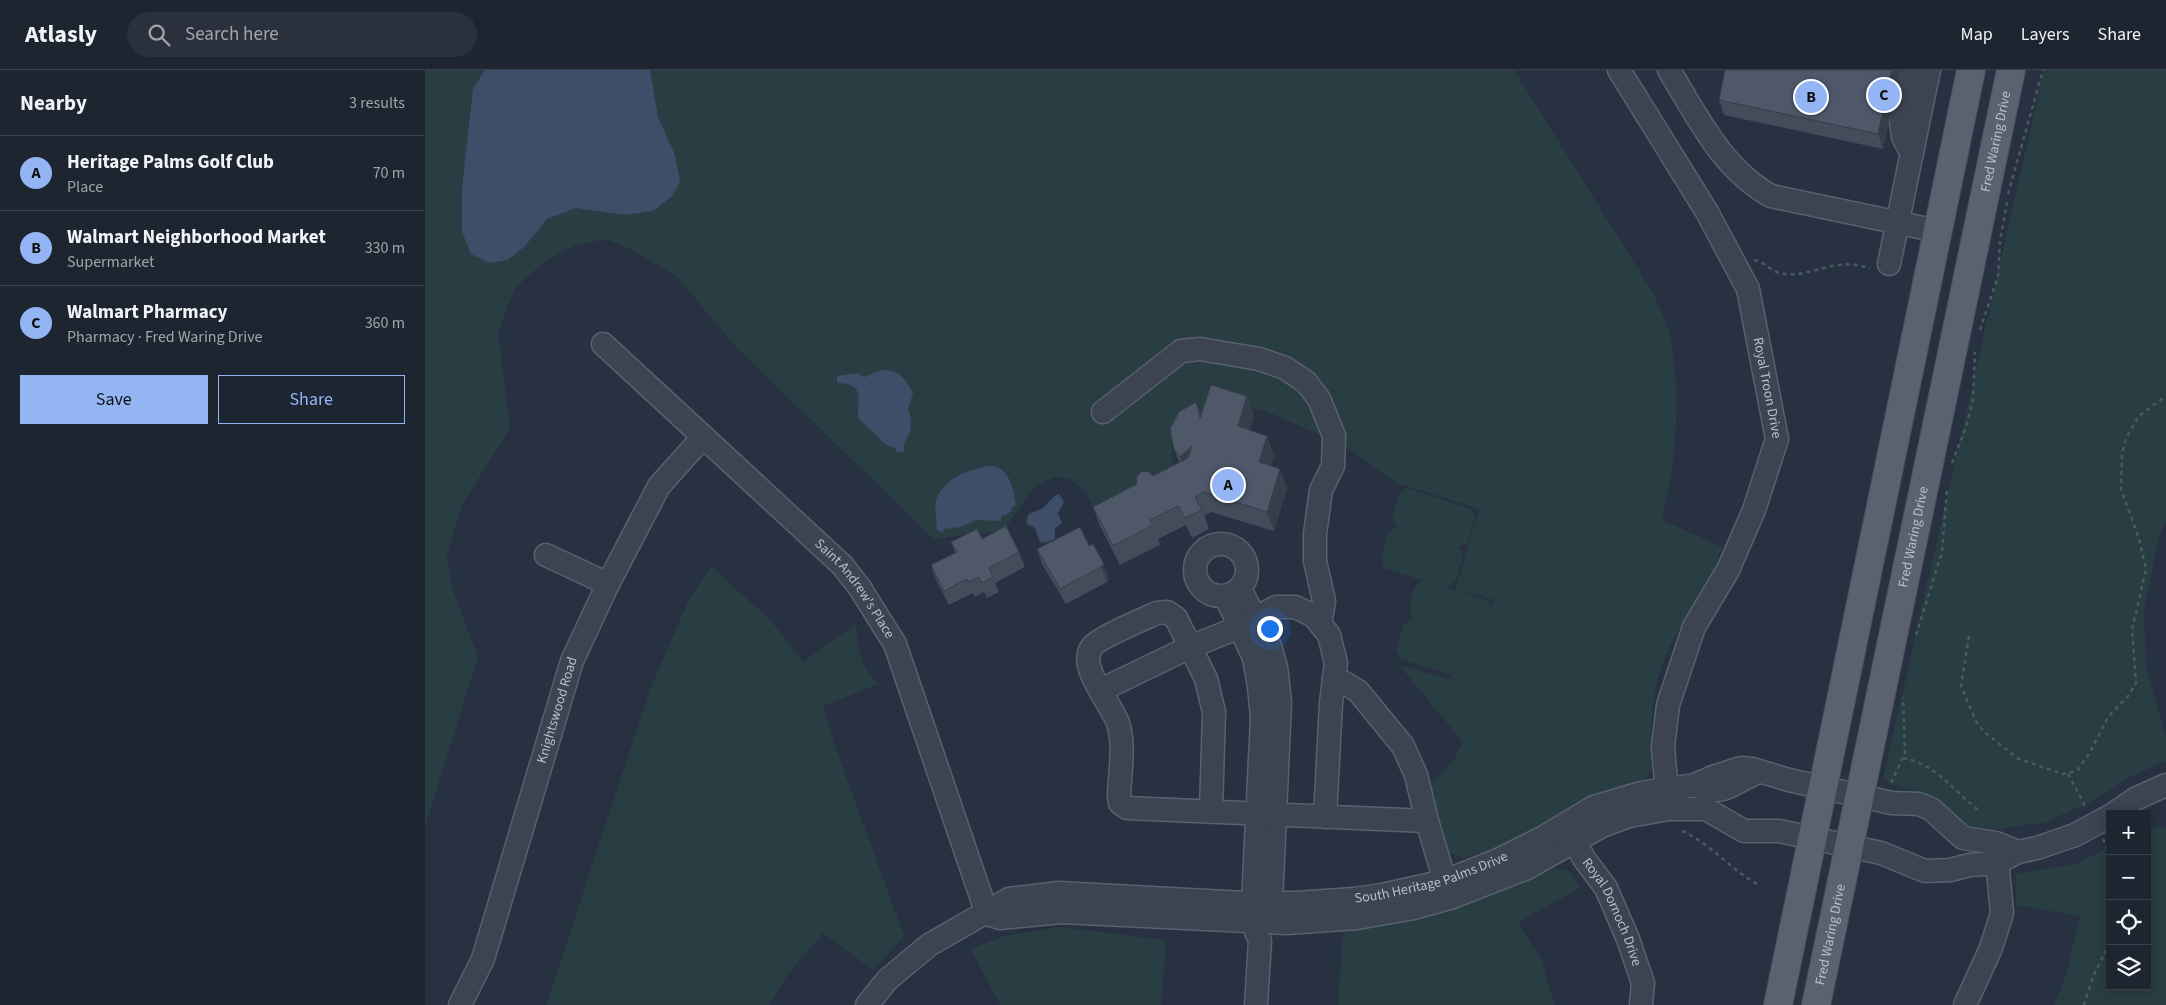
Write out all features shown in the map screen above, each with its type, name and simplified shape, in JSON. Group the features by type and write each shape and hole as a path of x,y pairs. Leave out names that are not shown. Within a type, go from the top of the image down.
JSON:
{"main road":[{"path":"1779,1005 1971,70"},
{"name":"Fred Waring Drive","path":"1816,1005 2011,70"}],"street":[{"name":"Royal Troon Drive","path":"1619,70 1707,212 1748,289 1777,439 1754,510 1729,570 1694,627 1669,705 1663,747 1668,799"},
{"path":"1669,70 1712,140 1731,164 1753,186 1771,196 1938,231"},
{"path":"1910,70 1899,115 1903,136 1912,154"},
{"path":"1889,264 1929,70"},
{"name":"Saint Andrew's Place","path":"603,344 842,565 860,588 895,644 987,914"},
{"path":"1103,412 1181,352 1200,349 1259,358 1285,368 1306,382 1319,399 1334,436 1333,466 1321,490 1315,534 1315,561 1324,601 1320,624"},
{"name":"Knightswood Road","path":"460,1005 483,958 572,661 608,584 659,486 703,437"},
{"path":"546,555 608,584"},
{"path":"1233,593 1248,623 1259,686 1262,718 1266,815 1256,1005"},
{"path":"1101,690 1190,647 1248,623 1276,607 1295,607 1314,616 1329,635 1336,663 1325,817"},
{"path":"1211,812 1214,712 1207,679 1176,618 1167,612 1157,613 1093,645 1087,657 1089,667 1117,722 1121,740 1120,803 1127,808 1266,815 1427,821"},
{"path":"1334,677 1358,691 1403,746 1416,775 1427,821 1448,890"},
{"name":"South Heritage Palms Drive","path":"987,914 1000,918 1062,912 1260,918 1357,918 1414,908 1523,848 1569,833 1594,807 1611,801 1668,799 1704,791 1741,768 1892,803 1919,804 1931,809 1963,857"},
{"path":"2118,810 2135,799 2166,785"},
{"path":"1704,791 1744,831 1779,831 1881,853 1925,871 1963,857 2018,852 2056,842 2106,818"},
{"name":"Royal Dornoch Drive","path":"1569,833 1585,860 1606,888 1628,939 1643,983 1641,1005"},
{"path":"1965,1005 1991,948 2002,913 1996,853"},
{"path":"867,1005 887,980 906,963 955,929 987,914"}],"path":[{"path":"1979,332 1997,282 2000,241 2007,198 2043,70"},
{"path":"1736,267 1756,260 1771,272 1795,274 1848,264 1884,269 1889,264"},
{"path":"1951,466 1966,427 1973,400 1975,347"},
{"path":"1969,636 1961,686 1980,726 1998,744 2019,758 2063,774 2077,771 2089,754 2108,717 2129,695 2136,682 2132,630 2146,569 2139,539 2121,489 2122,454 2126,438 2139,416 2166,396"},
{"path":"1915,638 1942,552 1947,482"},
{"path":"1889,789 1903,758 1905,748 1904,692"},
{"path":"1903,758 1922,763 1948,781 1981,812"},
{"path":"1682,831 1694,837 1737,872 1757,884"},
{"path":"2084,1005 2093,977 2109,945"}],"green space":[{"path":"425,70 1514,70 1655,296 1667,326 1674,359 1676,428 1671,474 1662,520 1722,547 1709,583 1676,636 1661,669 1654,697 1652,768 1645,782 1518,842 1464,858 1450,853 1441,846 1428,791 1431,784 1452,763 1463,742 1399,665 1450,680 1452,675 1401,659 1396,650 1404,624 1412,619 1410,609 1412,593 1421,580 1384,568 1381,559 1388,532 1397,527 1392,518 1400,492 1407,488 1471,509 1475,517 1468,543 1459,547 1463,556 1456,581 1447,587 1487,600 1491,609 1494,600 1456,589 1479,509 1397,483 1343,445 1263,410 1212,404 1172,444 1173,469 1097,514 1085,491 1070,479 1054,477 1034,487 1004,530 934,539 737,348 677,277 629,248 606,239 575,245 545,261 515,288 498,332 510,428 462,505 447,555 453,591 478,657 425,826"},
{"path":"2044,70 2166,70 2166,521 2159,537 2144,609 2146,668 2166,736 2166,761 2129,777 2092,801 2044,823 2008,827 1988,832 1973,829 1925,794 1902,788 1883,779"},
{"path":"711,566 771,621 803,662 855,624 861,657 867,670 879,684 823,706 835,746 904,936 873,970 823,933 789,973 769,1005 546,1005 652,684 689,600"},
{"path":"2166,827 2166,1005 2054,1005 2066,975 2080,916 2016,905 2016,874 2076,864 2106,849 2106,990 2151,990 2151,828"},
{"path":"1557,868 1571,872 1580,888 1520,921 1520,926 1541,959 1555,1005 1338,1005 1343,929 1464,902 1510,887"},
{"path":"1060,927 1166,940 1161,1005 1000,1005 971,949 1005,936"}],"water":[{"path":"485,70 650,70 658,117 675,155 680,182 672,196 653,211 625,215 576,208 547,219 525,246 508,260 489,263 471,254 462,232 462,188 473,89"},
{"path":"881,370 897,373 907,383 913,393 908,409 911,419 910,433 904,444 904,452 897,452 895,448 885,444 858,418 859,399 856,389 846,384 837,383 837,376 857,373 865,377"},
{"path":"988,466 1001,469 1009,478 1016,505 1012,507 1011,512 1001,517 1001,521 976,520 961,527 944,529 943,533 937,530 935,505 941,491 951,480 958,476"},
{"path":"1059,494 1064,502 1058,513 1062,523 1055,528 1055,539 1045,543 1040,542 1035,528 1027,524 1028,517 1031,513 1043,508 1052,498"}],"building":[{"path":"1725,70 1892,70 1878,134 1719,100"},
{"path":"1211,385 1247,396 1238,426 1267,436 1259,462 1280,469 1267,512 1204,492 1195,497 1202,510 1185,518 1178,506 1150,520 1153,525 1113,546 1093,507 1137,484 1136,478 1141,472 1147,471 1153,476 1188,458 1192,446 1180,457 1174,449 1170,429 1179,412 1196,402 1200,418"},
{"path":"1006,526 1019,552 989,568 993,577 982,583 979,577 969,582 967,579 944,591 931,565 957,552 951,542 977,529 982,539"},
{"path":"1080,527 1089,546 1093,544 1104,564 1060,589 1037,549"}],"place":[{"name":"Walmart Pharmacy","path":"1884,95"},
{"name":"Walmart Neighborhood Market","path":"1811,97"},
{"name":"Heritage Palms Golf Club","path":"1228,485"}]}
